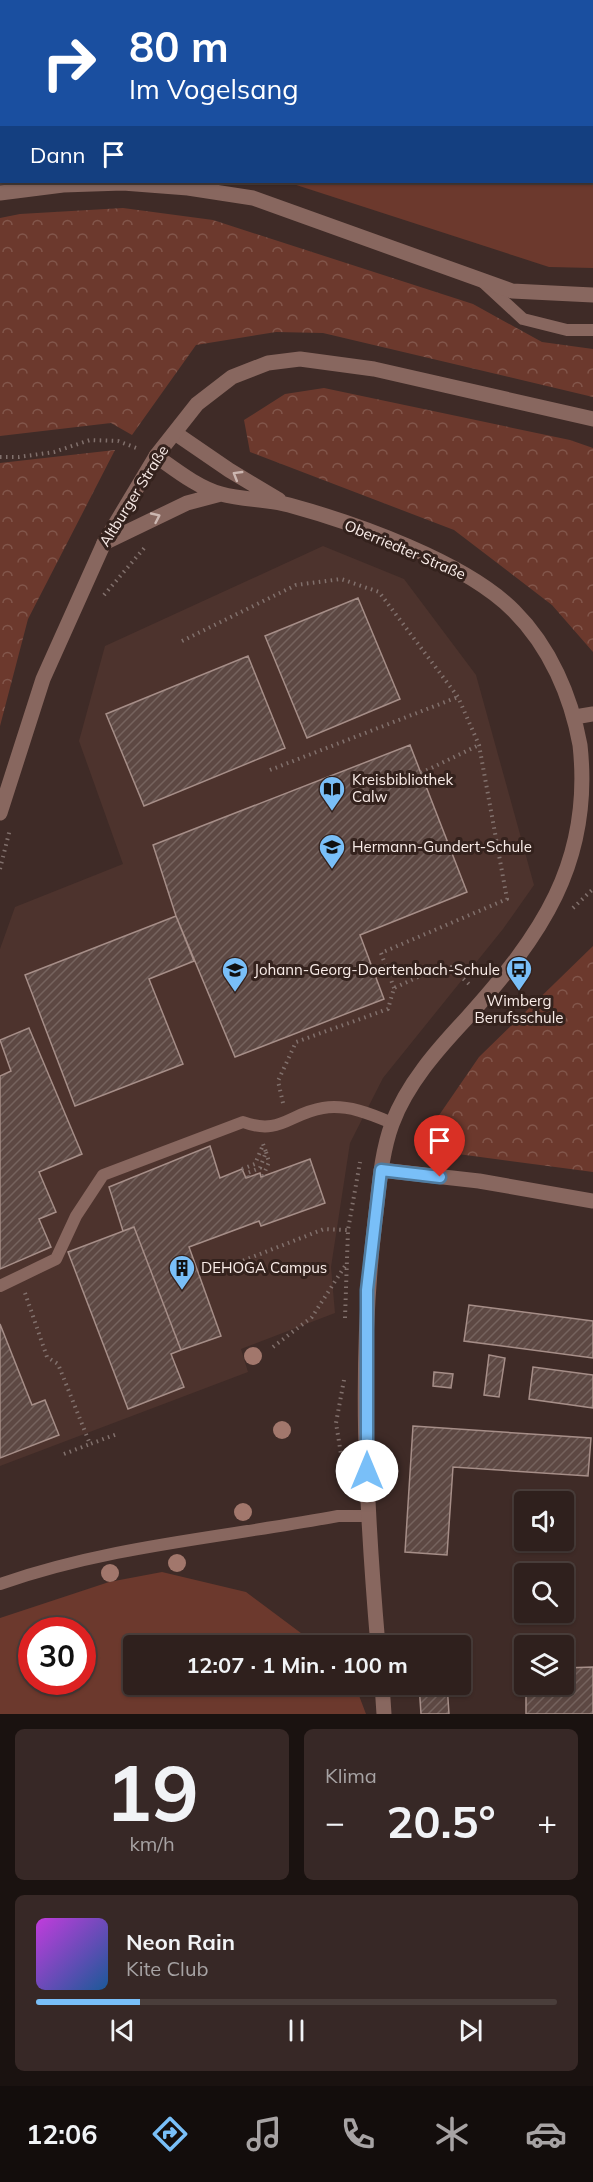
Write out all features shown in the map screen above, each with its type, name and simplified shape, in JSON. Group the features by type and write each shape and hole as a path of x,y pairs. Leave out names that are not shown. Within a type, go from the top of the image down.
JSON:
{"street":[{"path":"0,193 63,185 123,183 188,188 253,198 318,219 482,282 512,291 593,295"},
{"name":"Altburger Straße","path":"0,813 42,679 104,543 156,456 197,404 232,377 268,363 300,359 374,369 593,419"},
{"name":"Oberriedter Straße","path":"175,433 229,470 287,504 388,540 466,573 514,611 552,661 575,717 585,768 586,814 575,862 558,899 520,959 438,1048 418,1075 392,1123 381,1170 367,1290 367,1516 377,1635"},
{"name":"Oberriedter Straße","path":"156,456 195,482 221,494 287,504"},
{"name":"Oberriedter Straße","path":"104,543 187,503 221,494"},
{"path":"575,717 593,714"},
{"path":"381,1170 479,1181 593,1201"},
{"path":"383,1695 384,1714"}],"lane":[{"path":"482,282 523,319 567,330 593,330"},
{"path":"0,1286 56,1259 76,1216 103,1175 243,1122 264,1129 323,1108 351,1109 392,1123"},
{"path":"0,1584 43,1569 114,1551 338,1516 367,1516"}],"path":[{"path":"0,457 54,452 90,440 118,441 156,456"},
{"path":"99,605 154,537"},
{"path":"182,641 296,585 341,579 379,592 458,697 478,745 507,899 381,953 394,988 388,1009 296,1042 278,1081"},
{"path":"270,770 458,697"},
{"path":"421,773 478,745"},
{"path":"0,869 11,825"},
{"path":"394,988 442,966 452,967 470,985"},
{"path":"465,991 478,977"},
{"path":"242,1169 255,1164 263,1145 264,1129"},
{"path":"263,1145 269,1162 263,1176"},
{"path":"248,1178 247,1173 260,1168 266,1152"},
{"path":"345,1322 348,1230 361,1159"},
{"path":"232,1265 324,1229 348,1230"},
{"path":"273,1347 312,1317 346,1265"},
{"path":"27,1299 47,1357 58,1364 90,1444"},
{"path":"345,1375 336,1423 346,1482"},
{"path":"64,1454 117,1434"}],"shaded area":[{"path":"323,546 404,579 476,675 534,885 503,929 383,1078 350,1143 331,1267 335,1313 241,1349 248,1372 0,1466 0,949 15,907 123,864 79,741 105,646"}],"green space":[{"path":"290,183 593,183 593,268 549,267"},
{"path":"123,208 213,220 473,304 542,342 593,349 593,397 323,333 276,332 196,345 132,435 111,423 0,436 0,218 20,214"},
{"path":"324,388 570,440 593,448 593,652 552,605 454,530 250,452 244,420 285,394"},
{"path":"115,450 28,619 0,726 0,463"},
{"path":"593,946 593,1172 443,1152 433,1124 479,1057"},
{"path":"162,1572 246,1592 304,1635 123,1635 123,1695 359,1695 366,1714 0,1714 0,1618 109,1582"}],"building":[{"path":"358,598 400,699 307,738 265,636"},
{"path":"248,656 285,748 144,806 106,714"},
{"path":"410,745 467,892 360,935 384,999 235,1057 176,916 153,845"},
{"path":"176,916 194,961 149,979 183,1064 75,1106 25,975"},
{"path":"29,1028 82,1154 39,1172 56,1212 39,1219 51,1247 0,1269 0,1076 11,1071 0,1040"},
{"name":"DEHOGA Campus","path":"210,1146 220,1178 242,1169 246,1178 260,1173 261,1177 310,1159 325,1203 261,1226 259,1221 189,1247 221,1336 181,1350 134,1227 123,1231 109,1187"},
{"path":"134,1227 181,1350 171,1354 184,1387 128,1409 68,1252"},
{"path":"469,1305 593,1321 593,1358 464,1341"},
{"path":"0,1324 32,1405 45,1400 59,1435 0,1458"},
{"path":"489,1355 505,1358 499,1397 484,1395"},
{"path":"533,1367 593,1375 593,1408 529,1399"},
{"path":"434,1372 453,1374 451,1388 433,1386"},
{"path":"413,1426 591,1438 588,1476 453,1467 447,1555 405,1552"},
{"path":"593,1667 593,1714 526,1714 526,1695 574,1695 574,1668"},
{"path":"420,1695 448,1695 449,1714 421,1714"}],"place":[{"name":"Kreisbibliothek Calw","path":"332,812"},
{"name":"Hermann-Gundert-Schule","path":"332,870"},
{"name":"Wimberg Berufsschule","path":"519,992"},
{"name":"Johann-Georg-Doertenbach-Schule","path":"235,993"},
{"name":"DEHOGA Campus","path":"182,1291"}],"route":[{"path":"367,1471 367,1290 381,1170 440,1177"}]}
